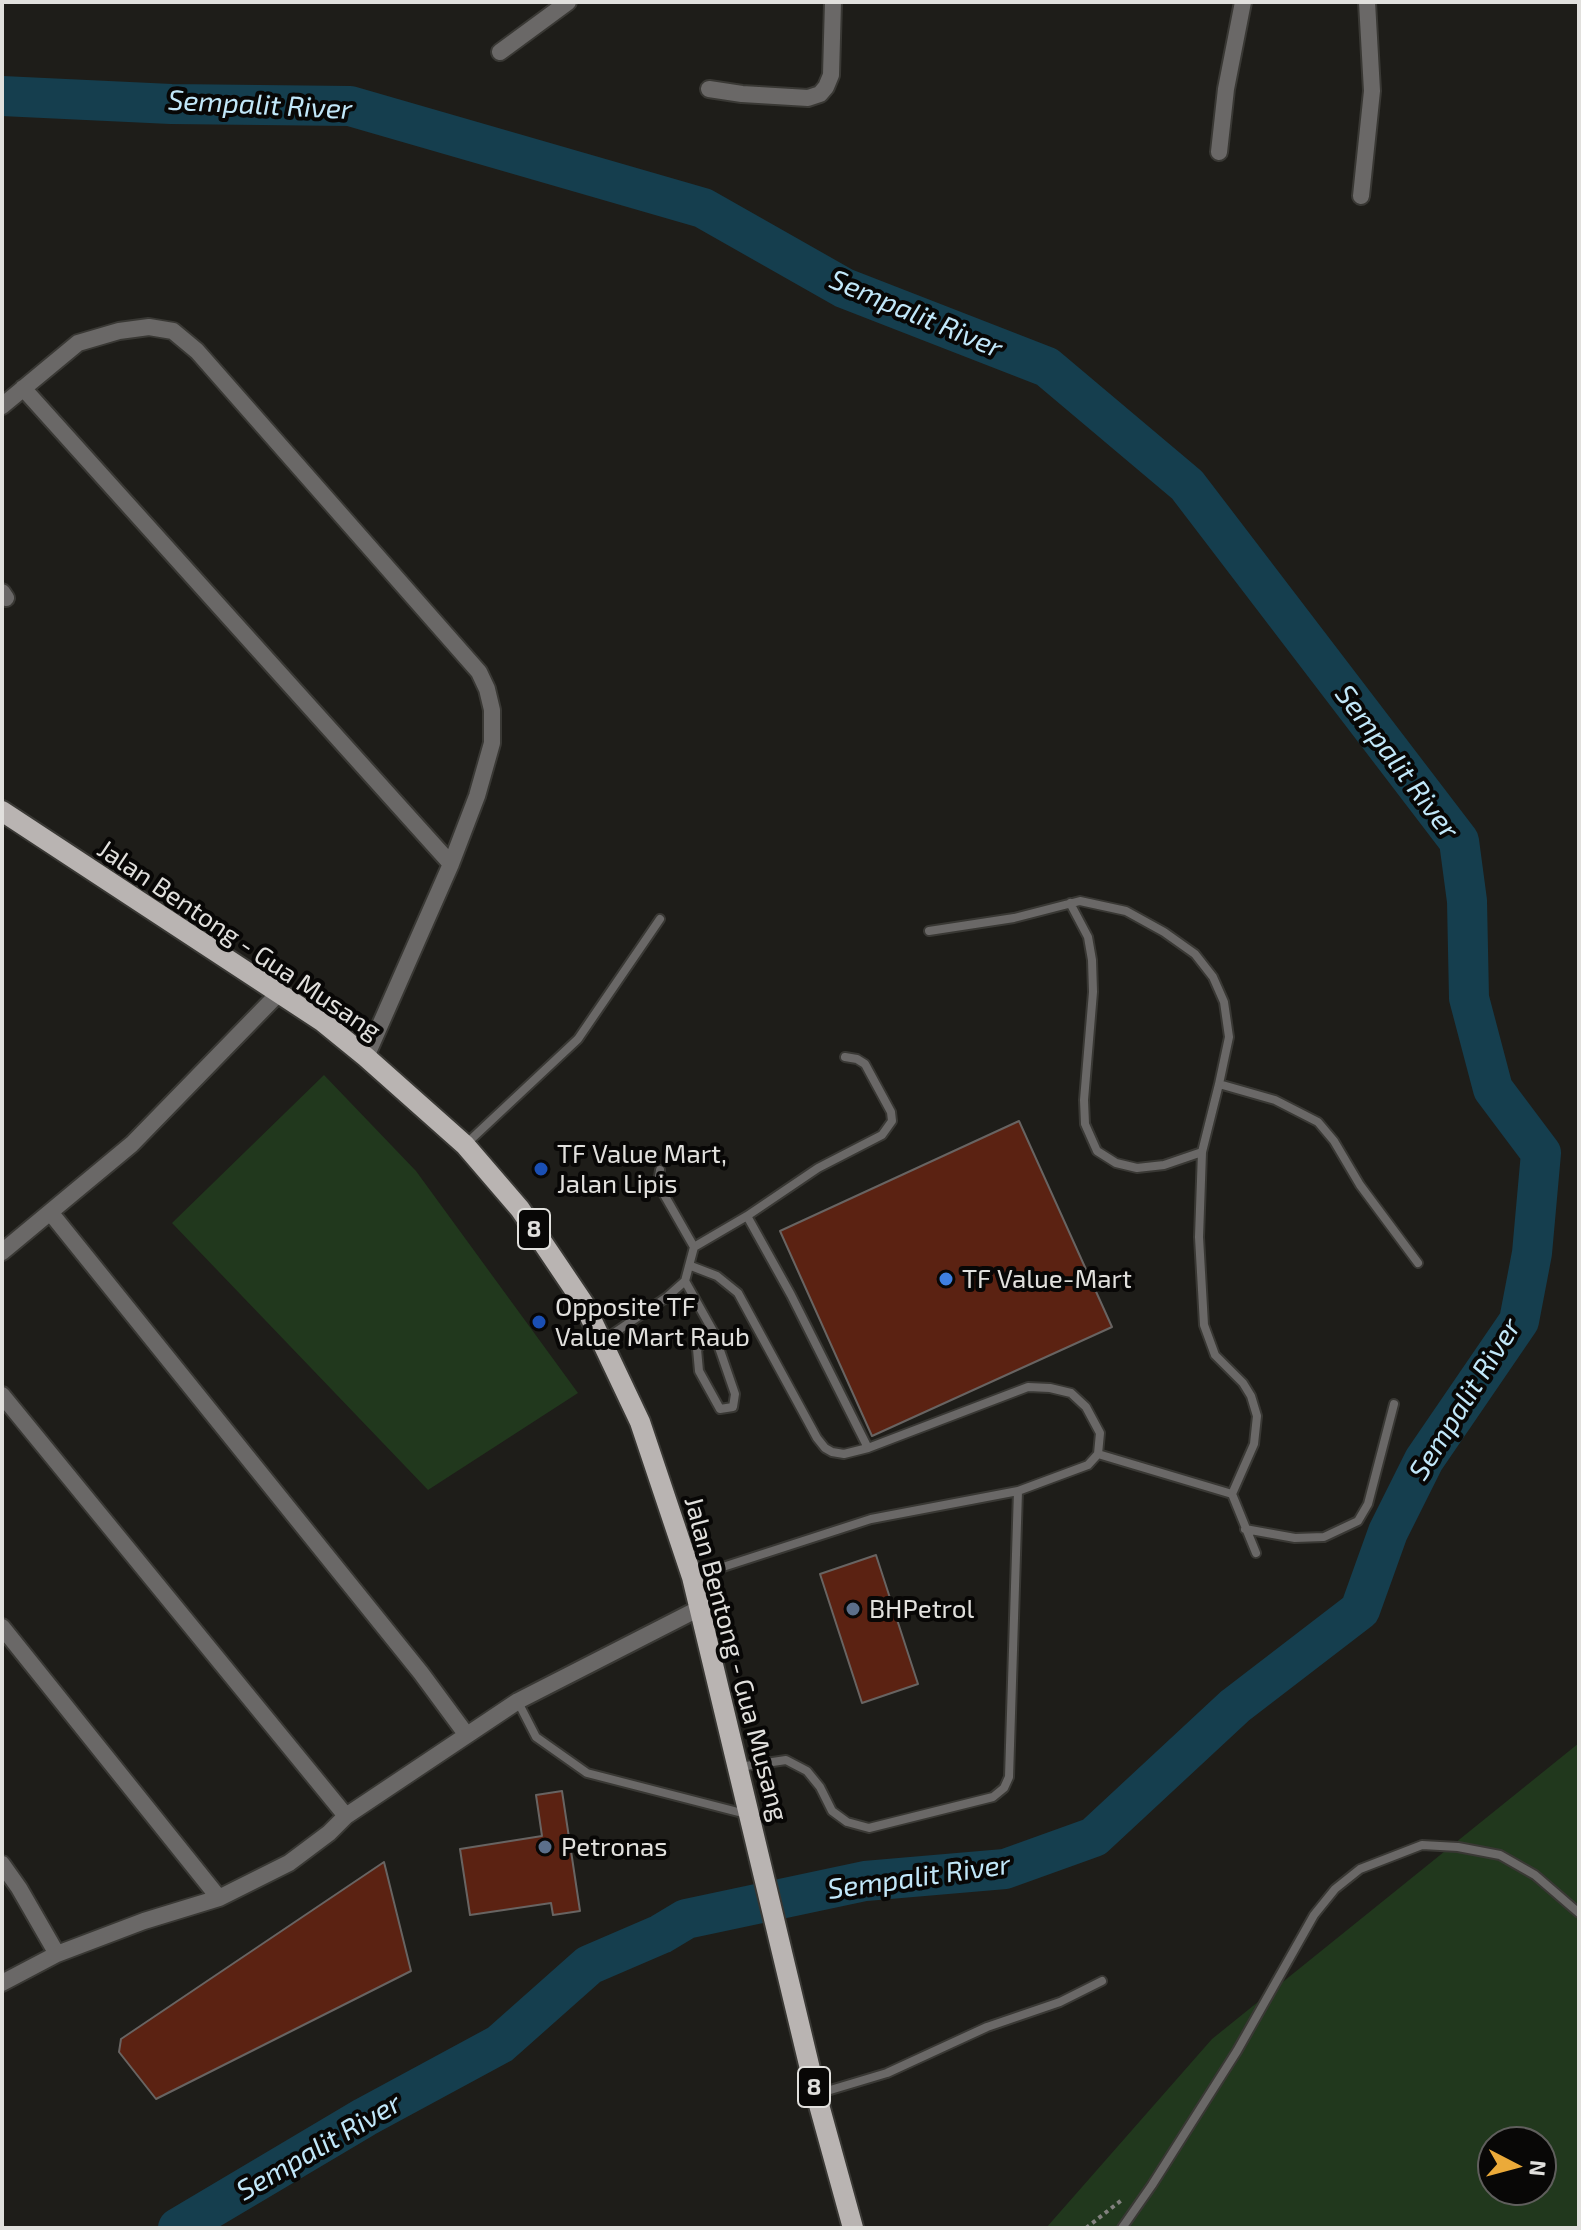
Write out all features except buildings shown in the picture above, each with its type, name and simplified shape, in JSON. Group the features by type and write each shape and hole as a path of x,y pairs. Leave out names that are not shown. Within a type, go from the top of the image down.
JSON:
{"main road":[{"name":"Jalan Bentong - Gua Musang","path":"2,811 323,1022 366,1057 465,1145 520,1209 584,1304 640,1422 692,1577 816,2094 853,2228"}],"street":[{"path":"500,52 568,2"},
{"path":"709,89 808,98 820,94 831,75 833,2"},
{"path":"1219,152 1226,89 1243,2"},
{"path":"1361,196 1372,91 1367,2"},
{"path":"2,406 78,343 119,331 149,327 173,331 197,351 479,672 492,710 492,743 477,796 451,864 366,1057"},
{"path":"23,388 451,864"},
{"path":"2,1252 132,1144 279,993"},
{"path":"50,1212 412,1661 466,1734"},
{"path":"2,1395 346,1816"},
{"path":"2,1983 57,1954 219,1898 289,1863 346,1816 518,1701 700,1608"},
{"path":"2,1627 219,1898"},
{"path":"2,1864 57,1954"}],"lane":[{"path":"929,931 1014,918 1070,903 1093,903 1126,911 1164,932 1195,954 1213,977 1224,1002 1229,1037 1202,1152 1199,1237 1204,1325 1215,1355 1243,1383 1257,1416 1254,1444 1232,1494 1256,1553"},
{"path":"1070,903 1088,937 1092,960 1093,992 1084,1100 1085,1124 1097,1151 1116,1163 1137,1168 1164,1165 1202,1152"},
{"path":"465,1145 578,1039 660,919"},
{"path":"694,1247 818,1168 888,1131 891,1112 865,1064 845,1057"},
{"path":"1219,1084 1275,1100 1318,1122 1418,1263"},
{"path":"601,1343 667,1297 685,1281 691,1266 694,1247 658,1183 660,1170"},
{"path":"747,1216 791,1295 868,1448"},
{"path":"691,1266 717,1276 738,1293 817,1438 832,1452 844,1454 868,1448 1028,1387 1071,1393 1086,1407 1100,1433 1098,1454 1088,1465 1018,1491 871,1519 692,1577"},
{"path":"685,1281 714,1333 735,1394 733,1407 720,1409 699,1371 697,1349 714,1333"},
{"path":"1245,1529 1295,1538 1324,1537 1358,1521 1368,1504 1394,1404"},
{"path":"1098,1454 1232,1494"},
{"path":"739,1767 786,1760 807,1771 820,1787 832,1811 847,1822 869,1828 993,1797 1004,1788 1009,1777 1018,1491"},
{"path":"518,1701 536,1737 587,1773 751,1815"},
{"path":"1122,2228 1237,2051 1314,1915 1335,1889 1360,1869 1422,1845 1458,1847 1500,1855 1535,1875 1579,1913"},
{"path":"816,2094 887,2073 987,2027 1060,2002 1102,1981"}],"green space":[{"path":"324,1075 416,1171 578,1393 428,1490 172,1223"},
{"path":"1579,1743 1579,2228 1046,2228 1212,2039"}],"waterway":[{"name":"Sempalit River","path":"2,96 171,104 350,106 703,208 844,288 1047,367 1187,485 1459,841 1467,901 1469,998 1493,1089 1541,1153 1532,1253 1519,1321 1424,1460 1388,1532 1360,1610 1235,1706 1094,1837 1005,1869 865,1881 686,1919 661,1934 589,1965 500,2044 365,2117 178,2228"}],"place":[{"name":"TF Value Mart, Jalan Lipis","path":"541,1169"},
{"name":"TF Value-Mart","path":"946,1279"},
{"name":"Opposite TF Value Mart Raub","path":"539,1322"},
{"name":"BHPetrol","path":"853,1609"},
{"name":"Petronas","path":"545,1847"}]}
